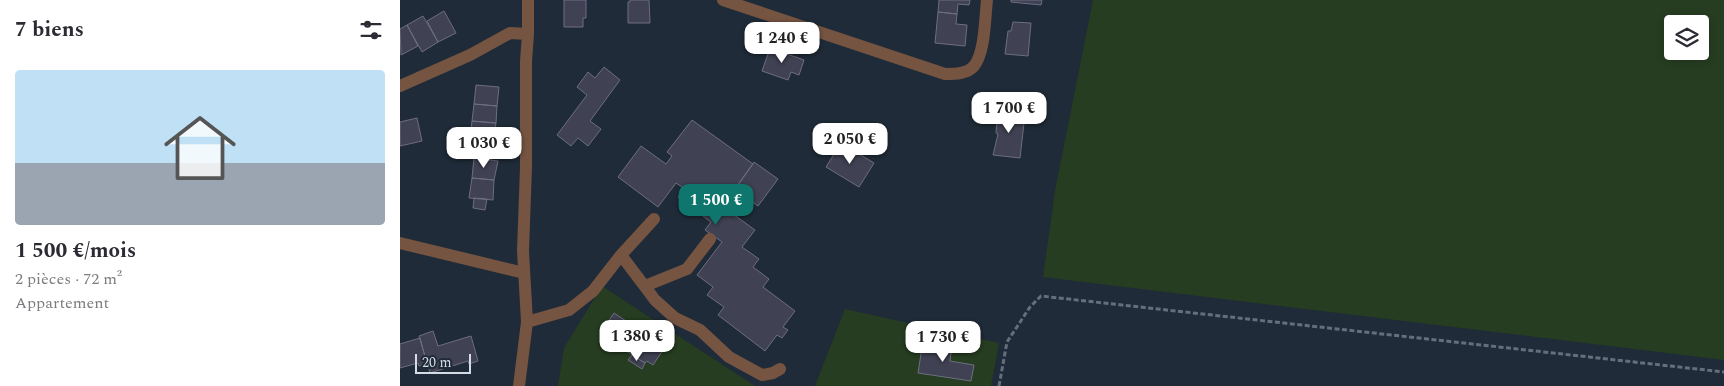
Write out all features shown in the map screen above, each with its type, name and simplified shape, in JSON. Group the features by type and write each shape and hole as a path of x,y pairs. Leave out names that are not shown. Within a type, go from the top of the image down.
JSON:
{"street":[{"path":"520,386 528,322 524,273 528,0"},
{"path":"723,0 944,74 957,74 974,66 978,59 982,48 986,0"},
{"path":"400,86 470,55 510,33 528,34"},
{"path":"528,322 569,310 593,291 621,255 654,219"},
{"path":"645,286 687,269 710,239"},
{"path":"400,243 524,273"},
{"path":"621,255 655,300 675,318 700,330 729,357 762,375 773,373 780,369"}],"path":[{"path":"999,386 1007,342 1030,307 1041,296 1724,372"}],"green space":[{"path":"1093,0 1724,0 1724,360 1043,277 1055,191"},
{"path":"602,286 755,386 558,386 564,348"},
{"path":"845,309 999,343 991,386 815,386"}],"building":[{"path":"564,0 586,0 586,18 583,18 583,27 564,27"},
{"path":"630,0 649,0 650,23 628,23 628,2"},
{"path":"939,0 970,0 969,5 958,4 957,14 938,12"},
{"path":"1011,0 1042,0 1041,5 1011,2"},
{"path":"444,11 456,33 438,42 427,21"},
{"path":"938,12 957,14 956,24 967,25 965,46 935,43"},
{"path":"423,16 438,42 422,52 407,25"},
{"path":"1013,22 1031,23 1028,56 1005,54 1008,31 1011,31"},
{"path":"407,25 418,46 401,55 400,29"},
{"path":"770,48 804,60 799,75 791,72 788,80 762,71"},
{"path":"604,67 620,80 590,121 601,129 588,146 578,138 571,146 557,135 587,95 577,87 588,72 595,78"},
{"path":"476,85 499,87 497,106 474,104"},
{"path":"474,104 497,106 496,123 472,121"},
{"path":"1002,109 1021,111 1020,123 1024,123 1020,158 993,155 998,134 996,133 997,121 1000,121"},
{"path":"417,118 422,141 400,146 400,122"},
{"path":"692,120 753,164 735,189 743,195 730,212 755,230 742,247 759,259 753,267 769,279 763,287 795,311 783,327 788,330 782,338 777,335 765,351 718,315 724,307 707,295 713,287 697,275 722,242 705,230 711,222 678,197 685,189 676,183 658,207 618,177 641,146 666,164 672,156 667,152"},
{"path":"472,121 496,123 493,141 470,138"},
{"path":"464,138 493,141 491,160 461,157"},
{"path":"841,143 874,163 859,187 826,167"},
{"path":"474,158 498,161 494,180 472,178"},
{"path":"754,162 778,179 758,206 735,189"},
{"path":"472,178 494,180 493,200 469,198"},
{"path":"474,198 487,199 485,210 473,208"},
{"path":"614,313 665,347 653,365 647,361 645,363 632,355 635,350 624,342 622,345 602,331"},
{"path":"433,331 438,346 471,336 478,361 469,364 468,361 430,373 419,336"},
{"path":"602,331 622,345 624,342 635,350 632,355 601,333"},
{"path":"420,338 427,364 419,366 418,363 400,368 400,344"},
{"path":"923,341 952,345 950,361 974,365 971,381 918,373"},
{"path":"632,355 645,363 642,369 628,360"}]}
